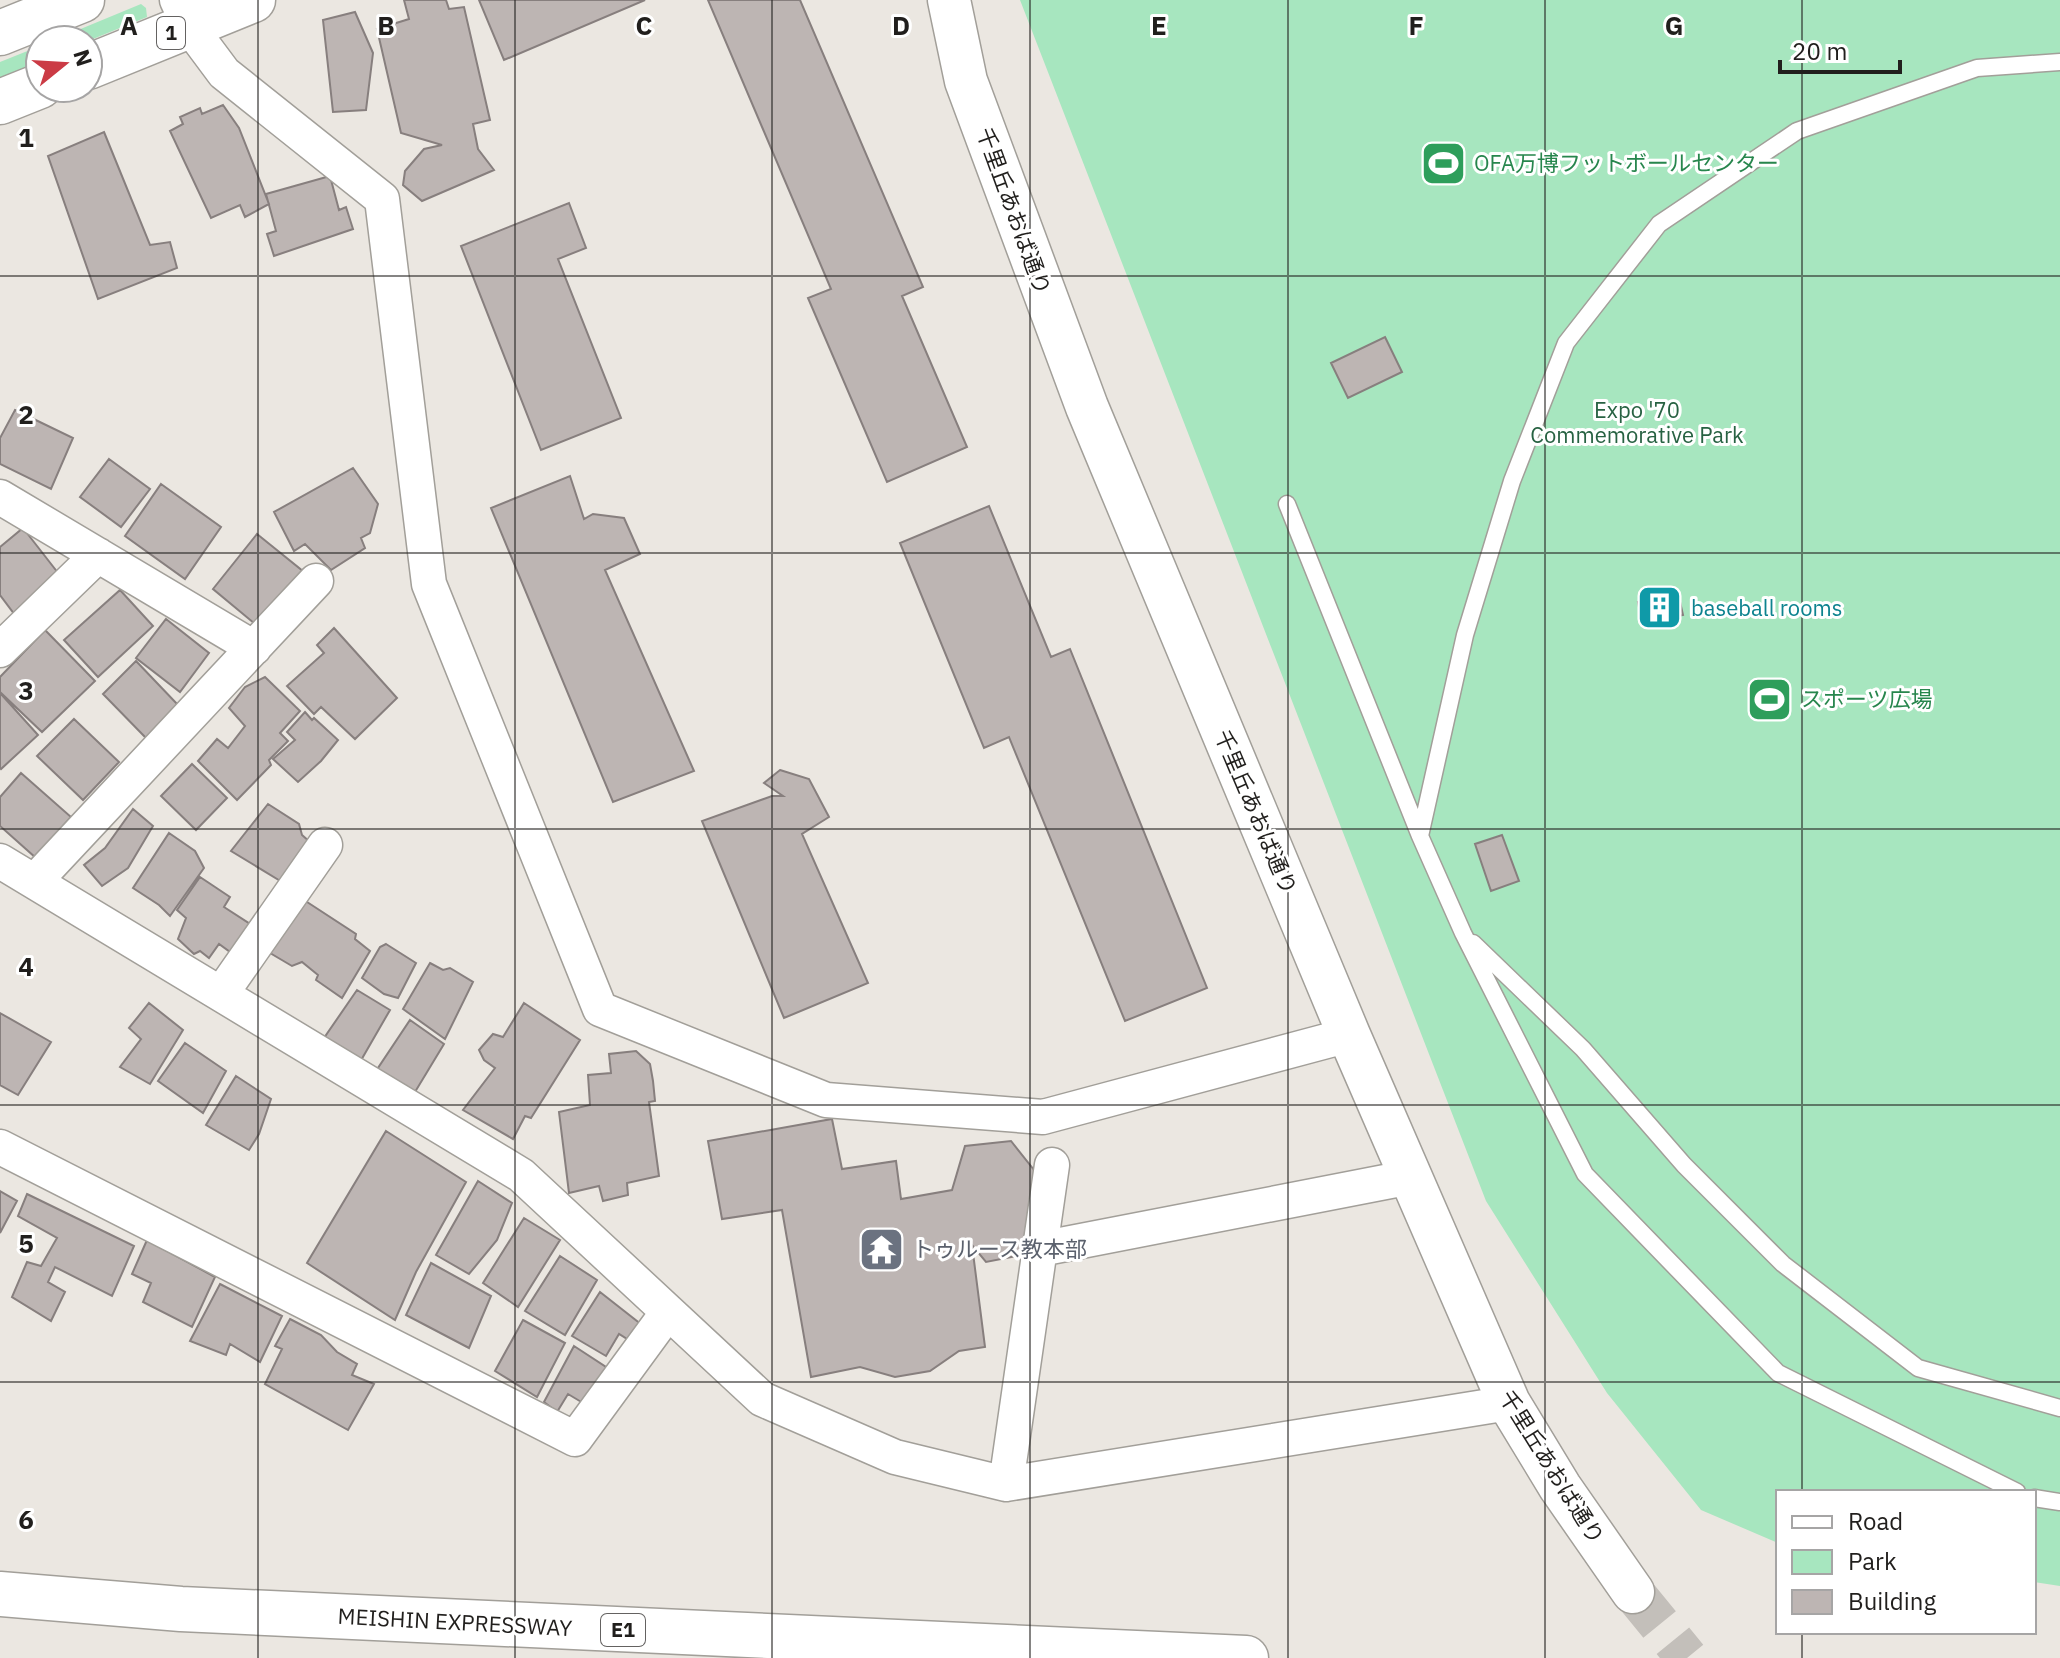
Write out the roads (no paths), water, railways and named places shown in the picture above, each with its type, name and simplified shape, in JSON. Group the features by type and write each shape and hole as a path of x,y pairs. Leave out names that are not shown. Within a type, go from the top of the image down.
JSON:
{"main road":[{"path":"0,33 82,0"},
{"name":"1","path":"104,58 183,13 253,0"},
{"path":"0,102 24,92"},
{"name":"MEISHIN EXPRESSWAY","path":"0,1594 181,1609 1246,1658"}],"street":[{"name":"千里丘あおば通り","path":"949,0 966,81 1087,407 1349,1035 1509,1403 1560,1487 1633,1592"},
{"path":"183,13 224,73 382,199 429,584 600,1009 826,1100 1043,1117 1349,1035"},
{"path":"0,497 254,648"},
{"path":"0,650 98,555"},
{"path":"316,581 254,648 12,873 221,994 521,1175 762,1399 895,1457 1006,1484 1509,1403"},
{"path":"221,994 325,845"},
{"path":"0,1147 575,1439 668,1312"},
{"path":"1006,1484 1052,1165"},
{"path":"1040,1249 1411,1177"}],"lane":[{"path":"1420,836 1465,635 1512,481 1566,343 1659,224 1797,131 1977,68 2060,62"},
{"path":"1287,504 1420,836 1463,933 1585,1174 1778,1373 2013,1490"},
{"path":"1463,933 1583,1049 1684,1165 1783,1264 1918,1368 2060,1408"},
{"path":"2036,1498 2060,1502"}],"tunnel":[{"path":"1633,1592 1687,1658"}],"place":[{"name":"OFA万博フットボールセンター","path":"1443,163"},
{"name":"baseball rooms","path":"1660,608"},
{"name":"スポーツ広場","path":"1770,699"},
{"name":"トゥルース教本部","path":"881,1249"}],"park label":[{"name":"Expo '70 Commemorative Park","path":"1637,422"}]}
